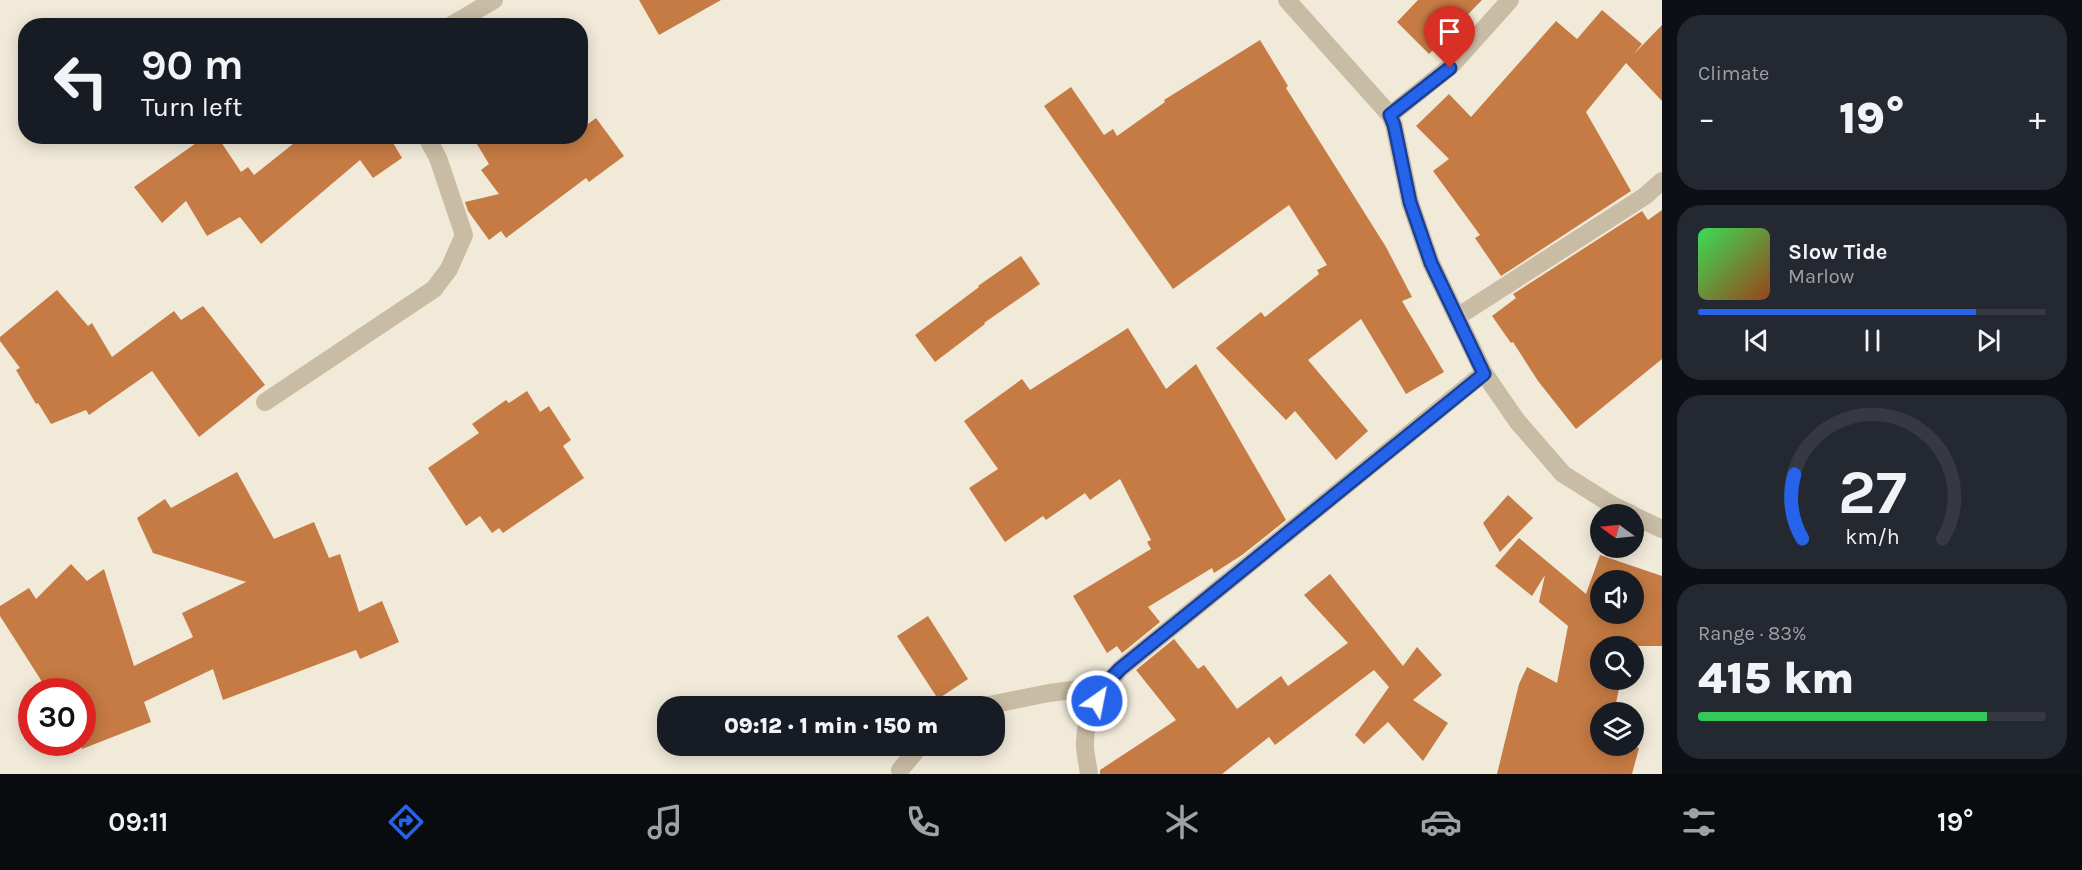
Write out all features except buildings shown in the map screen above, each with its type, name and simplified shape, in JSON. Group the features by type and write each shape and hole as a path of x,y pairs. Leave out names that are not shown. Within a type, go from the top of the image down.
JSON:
{"street":[{"path":"464,18 494,0"},
{"path":"1287,0 1390,115 1410,202 1431,263 1484,374 1517,421 1563,474 1611,504"},
{"path":"1390,115 1450,68 1510,0"},
{"path":"265,402 434,289 449,269 464,235 438,158 430,144"},
{"path":"1457,317 1645,196 1662,181"},
{"path":"1089,774 1084,744 1090,716 1104,686 1120,669 1484,374"},
{"path":"1644,521 1662,529"},
{"path":"1005,702 1048,693 1104,686"},
{"path":"900,770 912,756"}],"route":[{"path":"1097,701 1104,686 1120,669 1484,374 1431,263 1410,202 1390,115 1450,68"}]}
